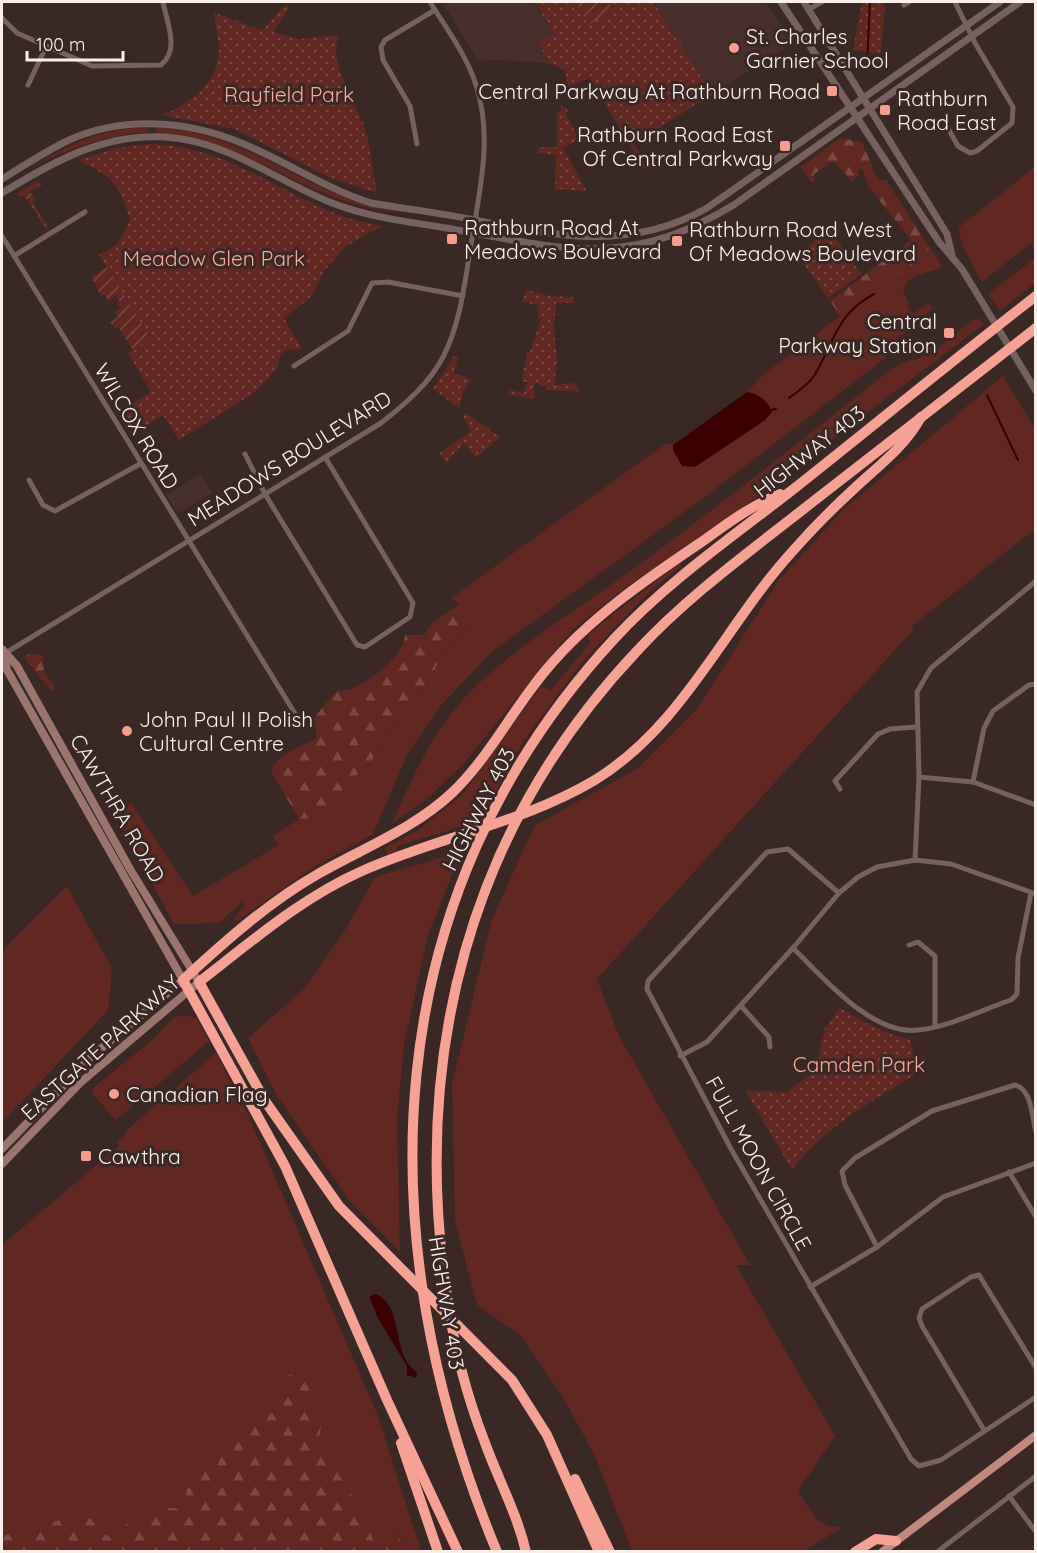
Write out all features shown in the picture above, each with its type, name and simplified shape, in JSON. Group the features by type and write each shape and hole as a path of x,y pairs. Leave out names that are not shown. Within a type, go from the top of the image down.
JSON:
{"highway":[{"name":"HIGHWAY 403","path":"497,1551 466,1473 440,1383 426,1318 413,1204 411,1124 421,1029 439,952 462,883 498,802 535,740 575,685 617,636 641,613 792,490 1035,296"},
{"name":"HIGHWAY 403","path":"524,1546 482,1437 464,1380 447,1301 437,1224 435,1141 441,1060 450,1008 473,922 496,864 533,791 575,725 615,676 659,629 712,581 1035,328"},
{"path":"599,1551 547,1435 512,1380 332,1197 265,1101 199,982 272,924 326,889 377,864 531,811 570,793 615,766 665,720 776,569 828,513 908,440 921,417"},
{"path":"458,1551 387,1400 285,1166 183,980 285,895 409,825 435,807 474,767 544,672 578,636 656,573 750,508 792,490"},
{"path":"387,1400 438,1551"},
{"path":"547,1435 556,1440 610,1551"},
{"path":"855,1551 876,1539 896,1541"},
{"path":"524,1546 534,1551"}],"main road":[{"name":"CAWTHRA ROAD","path":"3,651 17,666 130,869 199,982"},
{"name":"CAWTHRA ROAD","path":"3,651 7,670 183,980"},
{"name":"EASTGATE PARKWAY","path":"2,1149 91,1057 183,980"},
{"name":"EASTGATE PARKWAY","path":"2,1164 80,1083 199,982"},
{"path":"882,1551 1035,1436"}],"street":[{"path":"2,18 17,33 92,66 161,65 170,58 172,48 163,2"},
{"name":"MEADOWS BOULEVARD","path":"3,651 189,541 381,423 424,384 443,357 456,326 463,296 484,169 485,133 480,99 469,69 430,2"},
{"path":"781,2 939,242 952,255 1035,391"},
{"path":"804,2 947,234 952,255"},
{"path":"809,9 822,2"},
{"path":"945,125 958,146 970,153 976,151 1012,123 1013,107 955,2"},
{"path":"2,179 68,140 103,129 145,124 196,128 236,141 345,195 371,203 573,237 602,238 646,232 692,216 706,208 1000,2"},
{"path":"2,193 63,158 104,142 153,136 192,141 234,154 347,209 473,233 577,249 624,249 651,243 699,226 720,214 1020,2"},
{"path":"417,144 410,106 383,60 381,47 385,40 435,10"},
{"path":"28,85 46,47"},
{"path":"14,256 85,212"},
{"name":"WILCOX ROAD","path":"2,236 302,725"},
{"path":"294,366 348,331 372,283 382,281 463,296"},
{"path":"244,454 265,494 357,645 365,647 410,617 413,603 325,457"},
{"path":"29,480 43,505 55,511 70,505 140,464"},
{"path":"915,860 919,777 916,727 917,692 931,668 1035,581"},
{"path":"973,782 984,728 993,711 1029,685 1035,684"},
{"path":"840,789 835,781 878,734 890,729 916,727"},
{"path":"919,777 973,782 1035,805"},
{"name":"FULL MOON CIRCLE","path":"839,893 789,849 767,852 648,981 647,989 651,1000 810,1287 911,1459 919,1466 930,1465 941,1460 1035,1397"},
{"path":"680,1056 706,1042 793,948 839,893 858,877 877,867 915,860 951,864 1033,893 1018,958 1017,994 1011,1000 935,1026 902,1031 867,1015 842,997 793,948"},
{"path":"909,945 918,942 935,956 935,1026"},
{"path":"741,1006 769,1037 770,1047"},
{"path":"877,1247 845,1185 842,1171 855,1158 932,1111 1015,1085 1021,1087 1027,1094 1035,1132"},
{"path":"810,1287 877,1247 943,1197 1035,1163"},
{"path":"1008,1173 1035,1217"},
{"path":"984,1430 922,1326 919,1317 922,1309 971,1277 979,1275 1035,1368"},
{"path":"937,1551 1035,1476"},
{"path":"1010,1496 1035,1532"}],"shaded area":[{"path":"442,2 534,2 553,33 539,42 548,63 477,59"},
{"name":"St. Charles Garnier School","path":"653,2 765,2 791,38 788,46 712,94"},
{"path":"747,392 762,398 772,412 765,420 695,467 682,466 673,450 673,445"},
{"path":"201,474 212,493 178,513 166,495"},
{"path":"375,1294 384,1299 390,1308 403,1354 417,1372 416,1378 407,1375 407,1366 379,1320 369,1297"}],"green space":[{"path":"535,2 653,2 712,94 634,144 645,160 650,160 648,169 644,169 590,78 567,87 565,70 548,63 539,42 553,33"},
{"path":"576,2 609,2 613,11 588,25"},
{"path":"862,2 885,2 881,54 853,50"},
{"name":"Rayfield Park","path":"284,6 290,7 273,32 298,39 339,35 336,46 340,70 366,132 377,193 333,179 234,129 163,115 181,106 197,94 215,70 219,49 214,13 262,30"},
{"path":"561,105 569,110 565,113 579,139 563,148 586,190 584,191 555,189 556,155 538,153 538,147 557,147 557,112 561,110"},
{"path":"146,127 150,132 102,139 58,155 29,169 57,152 84,140 113,131"},
{"path":"156,127 184,131 233,145 347,198 400,212 367,207 336,198 221,146 190,137 156,133"},
{"path":"840,138 862,142 878,180 886,180 929,246 926,256 852,302 840,316 830,301 911,240 868,186 863,170 859,169 858,176 852,181 833,161 814,174 815,181 811,182 801,167"},
{"name":"Meadow Glen Park","path":"150,144 178,147 227,161 317,206 357,221 382,226 346,246 324,271 311,297 284,318 302,349 285,350 280,355 277,369 254,393 179,440 163,415 133,434 119,411 151,392 128,353 151,339 99,255 118,244 130,220 122,197 113,182 99,171 78,160 116,148"},
{"path":"1035,167 1035,240 982,282 963,247 958,228"},
{"path":"38,180 41,185 27,193 31,193 36,200 33,203 48,227 46,229 24,195 19,197 17,194"},
{"path":"830,230 861,274 828,298 797,254"},
{"path":"929,246 942,266 911,279 903,291 909,304 907,307 913,314 928,303 933,309 897,339 884,359 705,497 493,651 442,704 407,755 373,834 312,868 237,921 234,918 245,906 243,901 219,923 174,924 115,814 118,806 123,808 131,803 193,896 279,845 273,836 299,819 314,818 372,760 396,721 429,682 442,654 471,627 463,607 451,598 665,444 673,445 673,450 695,467 765,420 772,412 752,393 747,392 764,374 840,316 851,302 926,256"},
{"path":"1035,258 1035,283 1000,311 988,294"},
{"path":"107,267 151,339 133,350 118,327 115,328 110,322 118,317 114,312 120,308 117,304 120,302 116,296 108,301 105,295 101,296 91,277"},
{"path":"527,290 550,296 573,297 574,303 556,303 554,326 557,362 554,385 575,383 581,392 546,390 546,386 540,386 539,383 534,384 535,399 508,395 509,390 524,393 527,382 522,381 527,352 530,352 541,319 537,318 539,306 522,301"},
{"path":"974,319 980,319 984,324 742,508 626,587 572,630 465,762 430,796 392,824 416,771 445,722 457,706 489,674 704,516 894,367 913,359 915,361 936,344 939,347"},
{"path":"454,356 458,357 454,374 472,379 464,390 459,408 433,389"},
{"path":"1003,376 1035,429 1035,529 912,626 914,629 597,979 619,1036 750,1265 736,1265 835,1436 798,1491 811,1512 821,1522 834,1527 843,1527 803,1551 632,1551 595,1456 564,1399 521,1336 477,1305 455,1220 452,1084 492,919 535,825 637,769 697,709 779,580 844,509"},
{"path":"466,413 500,437 476,458 464,443 446,463 439,454 471,431 462,415"},
{"path":"679,563 682,565 647,594 582,662 522,743 480,821 397,846 396,852 387,855 386,847 420,829 463,794 541,686 550,691 591,642 587,635"},
{"path":"459,605 463,606 471,627 442,654 429,682 396,721 372,760 314,818 299,819 271,771 274,765 283,756 317,737 313,720 328,700 339,691 358,686 385,667 399,651 405,635 424,635 434,621"},
{"path":"30,653 43,656 44,672 56,689 51,691 24,657"},
{"path":"461,852 428,935 404,1045 397,1120 400,1252 350,1201 277,1096 248,1038 305,988 347,927 375,877"},
{"path":"67,886 112,969 108,1010 2,1123 2,951"},
{"name":"Camden Park","path":"840,1008 882,1030 910,1039 917,1073 834,1128 804,1155 792,1170 745,1090 787,1092 815,1071 825,1029"},
{"path":"184,1015 196,1018 209,1041 116,1120 92,1093 93,1088 150,1042 173,1018"},
{"path":"216,1053 249,1117 378,1416 421,1551 403,1551 399,1532 396,1551 2,1551 2,1245 119,1146 117,1143 129,1128"},
{"path":"314,1372 306,1404 321,1427 318,1443 357,1503 378,1550 398,1531 403,1551 2,1551 2,1536 85,1513 107,1536 154,1508 184,1508 189,1475 236,1444 283,1403 287,1375"}],"waterway":[{"path":"867,64 870,2"},
{"path":"789,398 814,376 837,330 851,311 874,294"},
{"path":"987,395 1018,460"},
{"path":"770,410 776,409"}],"place":[{"name":"St. Charles Garnier School","path":"734,48"},
{"name":"Central Parkway At Rathburn Road","path":"832,91"},
{"name":"Rathburn Road East","path":"885,110"},
{"name":"Rathburn Road East Of Central Parkway","path":"785,146"},
{"name":"Rathburn Road At Meadows Boulevard","path":"452,239"},
{"name":"Rathburn Road West Of Meadows Boulevard","path":"677,241"},
{"name":"Central Parkway Station","path":"949,333"},
{"name":"John Paul II Polish Cultural Centre","path":"127,731"},
{"name":"Canadian Flag","path":"114,1094"},
{"name":"Cawthra","path":"86,1156"}]}
